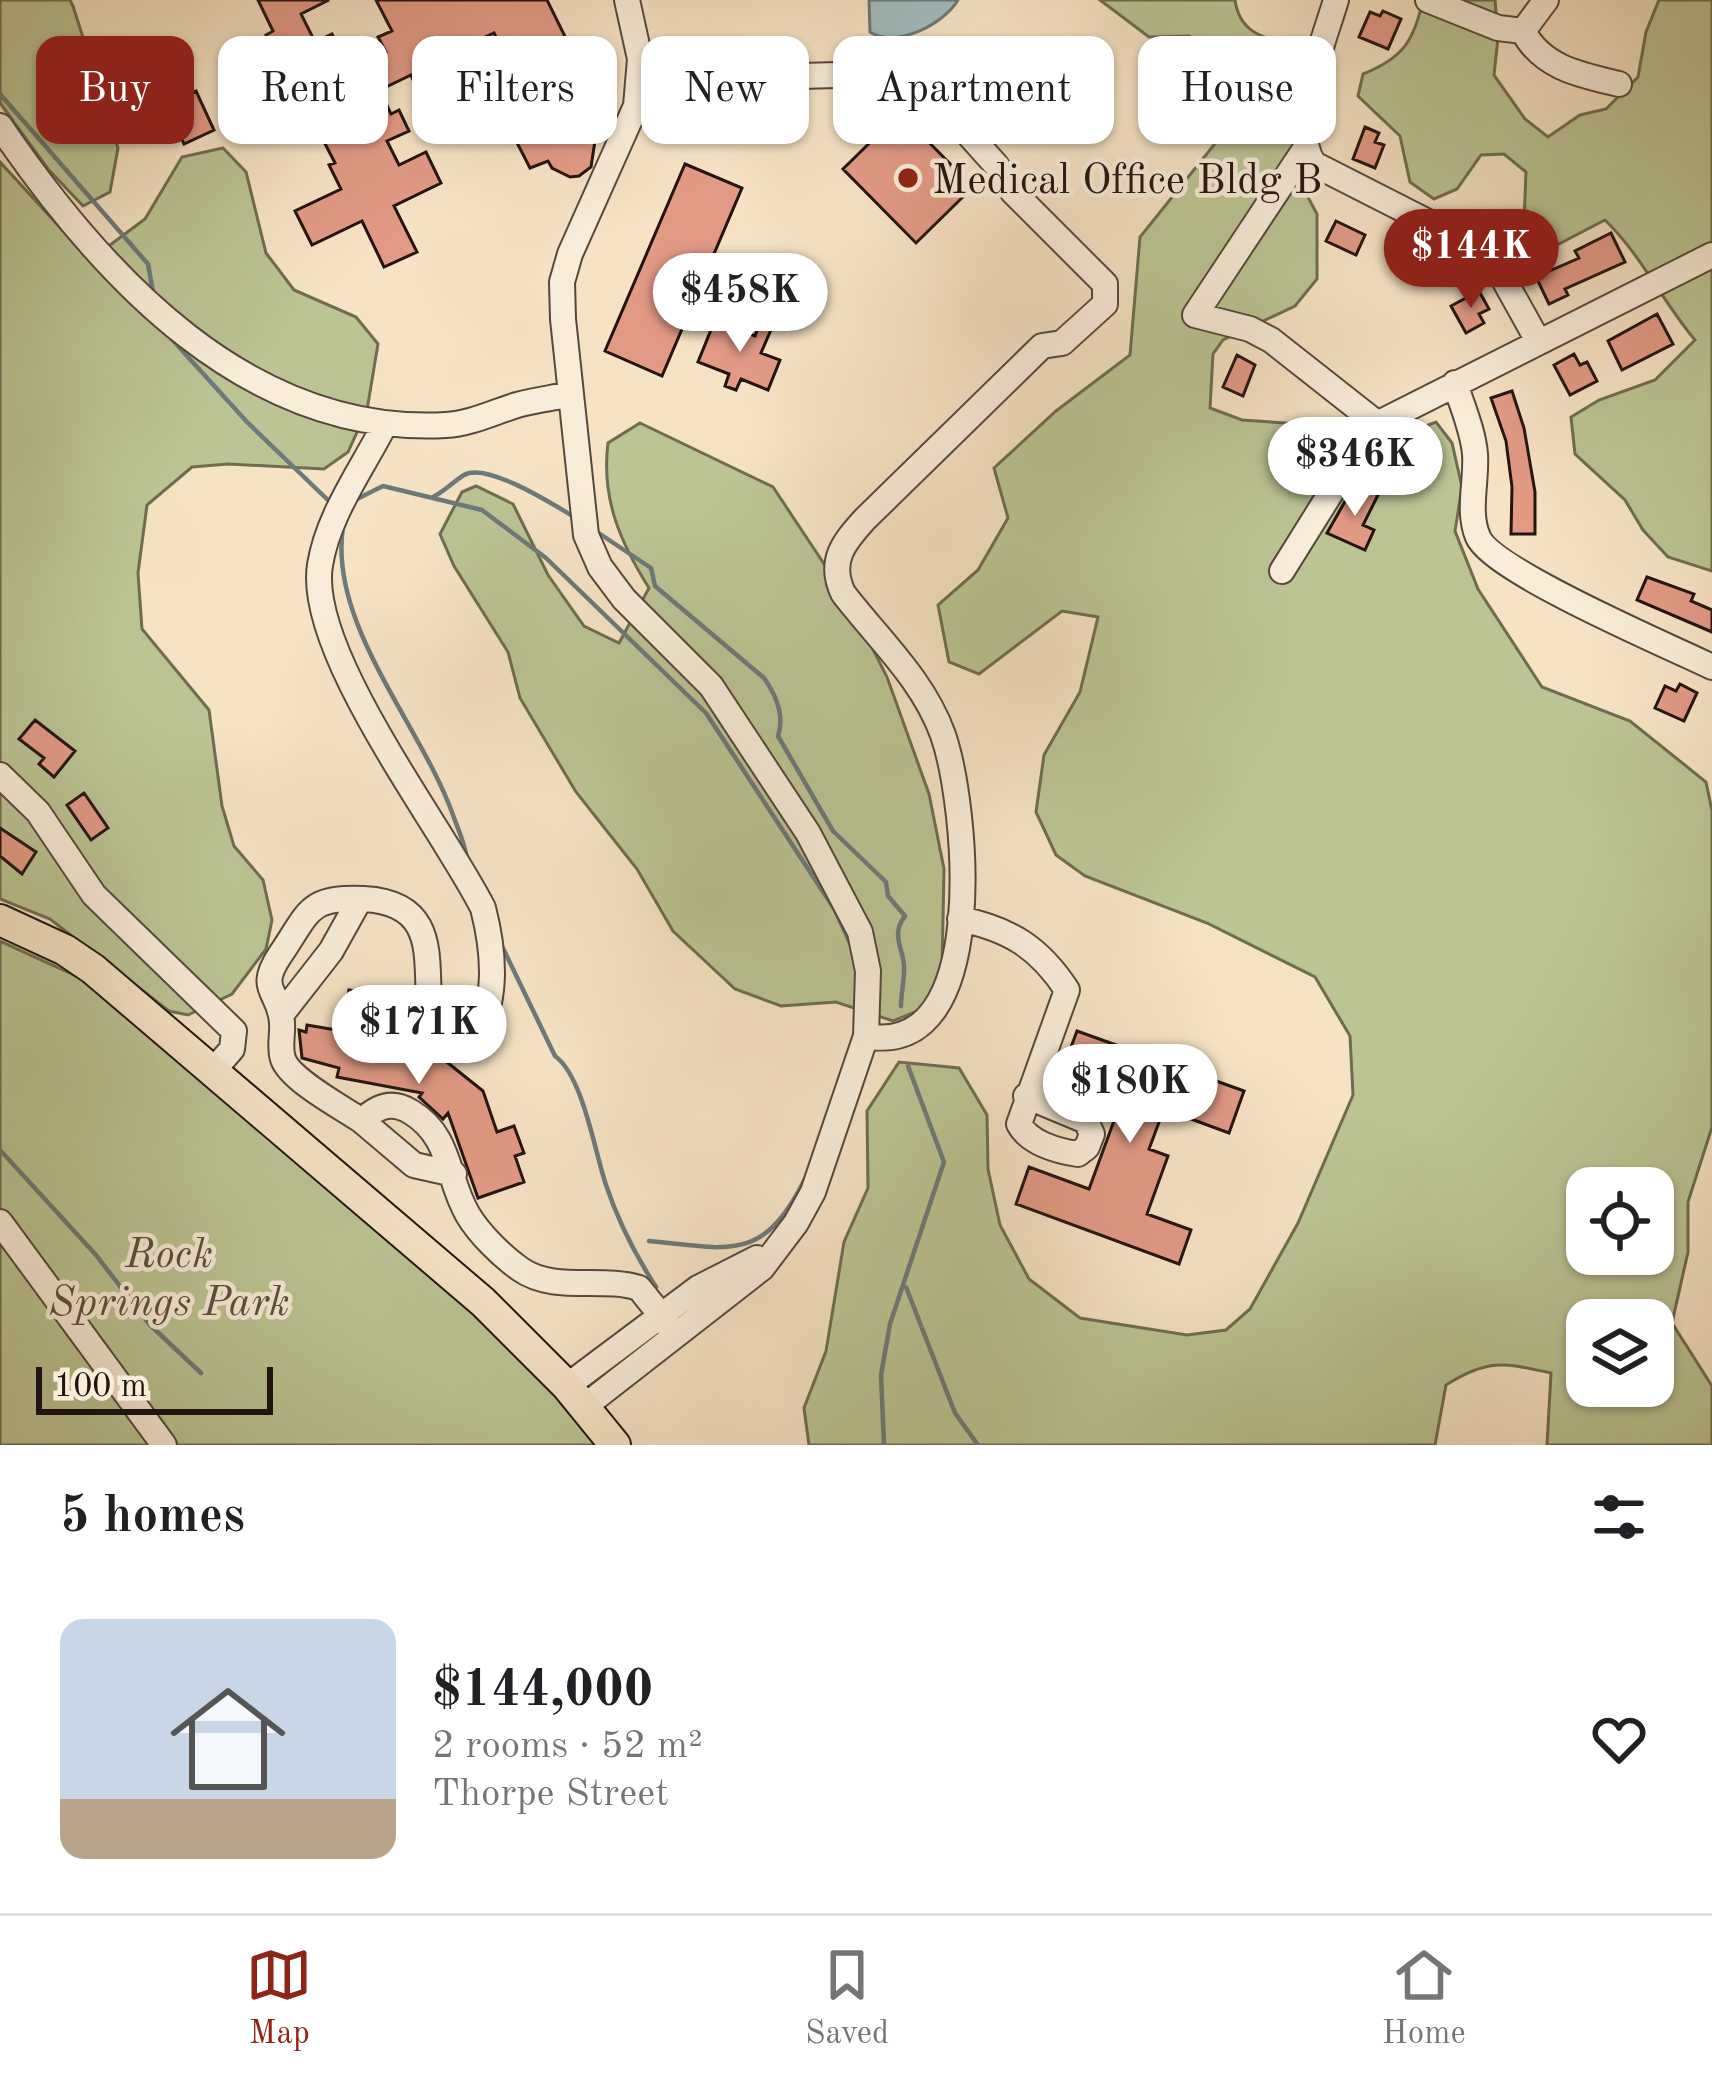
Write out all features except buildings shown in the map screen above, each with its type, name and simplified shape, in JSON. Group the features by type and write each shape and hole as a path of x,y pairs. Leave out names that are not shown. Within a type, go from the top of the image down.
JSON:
{"main road":[{"path":"0,920 78,958 484,1302 576,1396 615,1445"}],"street":[{"path":"576,1396 669,1323 698,1288 771,1253 796,1223 813,1192 866,1036 868,971 860,932 837,883 711,686 624,599 600,567 586,535 562,282 570,254 625,137 640,80 638,38 627,0"},
{"path":"1336,0 1309,99 1305,148 1195,315 1250,329 1297,358 1379,425"},
{"path":"1428,0 1498,28 1523,31 1539,55 1557,65 1619,84"},
{"path":"1523,31 1546,0"},
{"path":"640,80 875,74 904,82 935,97 1013,192 1105,284 1105,304 1061,343 1042,346 865,519 836,560 836,578 843,593 928,700 943,737 962,829 960,919 952,963 932,1015 898,1038 866,1036"},
{"path":"0,126 47,195 130,290 196,343 246,375 301,401 340,416 385,424 453,425 571,394"},
{"path":"1305,148 1314,164 1478,247 1503,278 1538,341"},
{"path":"1282,571 1342,472 1379,425 1712,255"},
{"path":"1455,383 1474,443 1473,514 1483,546 1507,566 1712,667"},
{"path":"385,424 333,523 319,569 319,592 338,663 470,883 491,938 485,1012 467,1042 442,1031 432,1015 426,949 418,920 395,903 360,899 326,899 312,908 271,969 269,989 281,1015 285,1066 362,1121 414,1166 454,1174"},
{"path":"0,776 38,812 104,907 234,1031 232,1049 212,1072"},
{"path":"281,1015 331,951 360,899"},
{"path":"960,919 1000,928 1024,941 1067,990 1026,1096"},
{"path":"362,1121 375,1108 401,1106 434,1130 471,1220 520,1269 546,1280 629,1285 648,1295 669,1323"},
{"path":"0,1222 164,1445"}],"green space":[{"path":"0,0 70,0 83,36 36,36 36,144 117,144 110,192 83,206 48,169 0,103"},
{"path":"1100,0 1235,0 1249,28 1263,36 1148,36"},
{"path":"1423,0 1495,0 1494,75 1525,119 1548,137 1580,115 1606,109 1638,77 1646,32 1659,0 1712,0 1712,571 1668,557 1643,530 1625,500 1575,454 1571,417 1599,400 1655,380 1695,340 1630,248 1605,220 1555,246 1529,241 1524,222 1526,172 1504,154 1481,155 1457,189 1434,199 1410,182 1400,136 1358,96 1363,74 1405,46"},
{"path":"1215,144 1300,144 1301,184 1317,214 1317,279 1295,306 1223,340 1213,354 1210,408 1242,420 1344,427 1390,440 1436,422 1452,443 1462,487 1455,531 1478,589 1542,687 1630,721 1706,782 1712,811 1712,1127 1688,1202 1688,1252 1674,1314 1674,1299 1566,1299 1566,1407 1674,1407 1674,1326 1712,1386 1712,1445 1547,1445 1551,1373 1497,1365 1474,1370 1446,1385 1435,1445 809,1445 804,1408 826,1351 844,1242 868,1188 867,1111 899,1062 959,1068 987,1115 988,1169 1000,1225 1029,1279 1080,1318 1187,1335 1226,1330 1250,1309 1298,1223 1353,1095 1350,1036 1315,977 1207,923 1085,876 1056,855 1036,812 1044,755 1080,692 1098,617 1062,611 979,674 949,662 938,605 978,570 1008,518 994,468 1056,411 1130,355 1140,237"},
{"path":"223,148 246,172 266,253 294,290 356,317 378,344 367,410 348,452 324,469 192,467 147,505 138,573 142,629 209,710 222,806 234,846 263,880 272,920 266,949 232,994 188,1015 169,1011 50,919 0,899 0,162 90,260 145,219 182,157"},
{"path":"640,423 773,487 848,600 887,677 929,794 944,869 942,969 925,1008 893,1021 836,1002 781,1006 735,989 673,931 637,869 576,792 520,698 508,652 454,566 440,534 462,492 476,486 513,504 548,575 584,626 619,643 649,588 615,519 607,482 608,443"},
{"name":"Rock Springs Park","path":"0,941 89,982 505,1338 572,1408 598,1445 0,1445"}],"water":[{"path":"869,0 958,0 942,18 906,36 870,32"}],"waterway":[{"path":"0,94 148,264 153,292"},
{"path":"169,336 247,422 332,504"},
{"path":"433,497 474,472 518,486 571,515"},
{"path":"355,500 383,486 482,510 546,558 706,713 835,910 850,943"},
{"path":"343,527 342,564 349,600 380,674 438,781 467,859"},
{"path":"597,532 651,568 655,586 764,678 780,713 778,736 833,831 886,882 888,896 905,916 898,934 904,965 901,1006"},
{"path":"500,942 555,1056 573,1080 616,1212 656,1287"},
{"path":"884,1445 881,1375 890,1324 944,1162 908,1066"},
{"path":"0,1150 96,1255 149,1324 201,1373"},
{"path":"649,1241 723,1247 759,1238 790,1206 805,1179"},
{"path":"906,1287 955,1413 978,1445"}],"place":[{"name":"Medical Office Bldg B","path":"908,178"}]}
